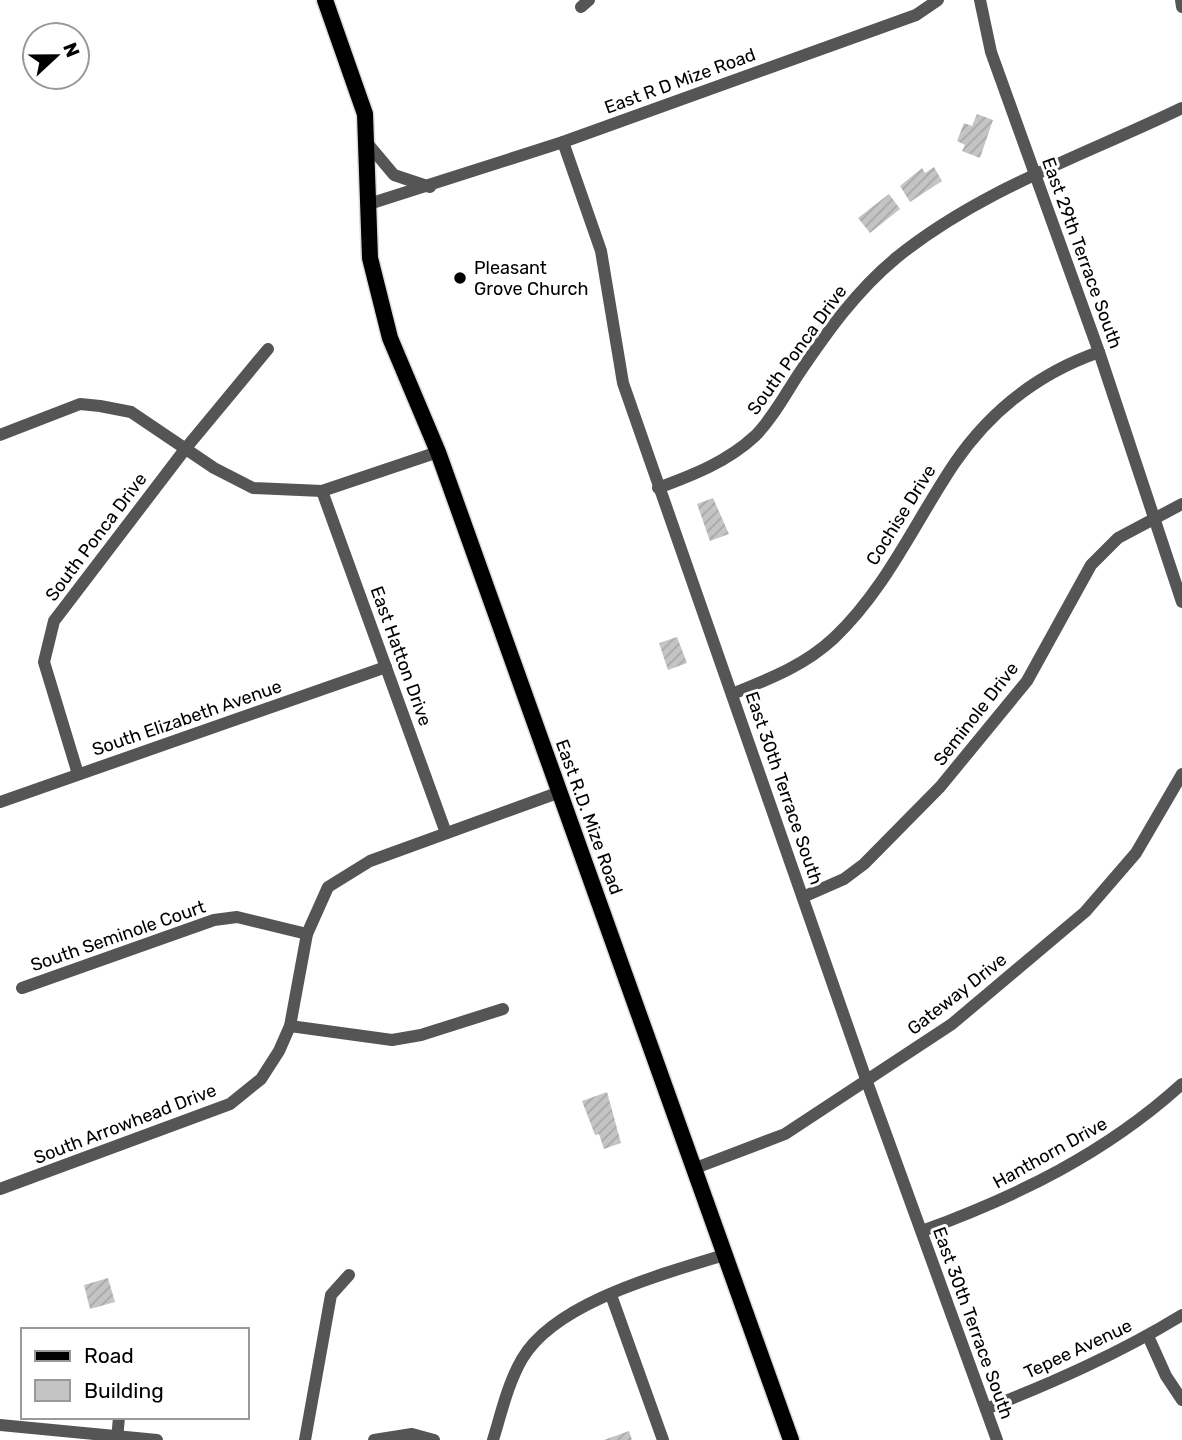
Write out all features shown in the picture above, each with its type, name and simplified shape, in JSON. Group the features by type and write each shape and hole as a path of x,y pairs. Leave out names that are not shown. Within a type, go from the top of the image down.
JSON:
{"main road":[{"name":"East R.D. Mize Road","path":"325,0 365,114 370,258 390,338 438,452 791,1440"}],"street":[{"name":"East R D Mize Road","path":"369,204 430,187 563,142 916,15 938,0"},
{"name":"East 29th Terrace South","path":"980,0 991,52 1099,352 1154,516"},
{"path":"1181,0 1182,7"},
{"name":"South Ponca Drive","path":"658,488 713,467 754,437 834,321 896,258 962,211 1034,172 1108,144 1182,108"},
{"name":"East 30th Terrace South","path":"563,142 601,251 623,383 658,488 867,1082 997,1440"},
{"path":"368,144 394,175 430,187"},
{"name":"South Ponca Drive","path":"78,774 44,662 54,621 186,448 268,349"},
{"name":"Cochise Drive","path":"732,694 786,672 834,638 861,610 907,544 955,463 985,426 1038,379 1071,361 1099,352"},
{"path":"0,435 80,404 131,412 214,468 253,488 322,491 438,452"},
{"name":"East Hatton Drive","path":"322,491 446,833"},
{"name":"Seminole Drive","path":"803,897 844,879 864,864 940,787 1027,681 1091,565 1118,538 1154,516 1182,504"},
{"path":"1154,516 1182,602"},
{"name":"South Elizabeth Avenue","path":"0,802 386,667"},
{"name":"Gateway Drive","path":"693,1169 785,1134 952,1024 1085,912 1136,853 1182,774"},
{"name":"South Arrowhead Drive","path":"0,1189 230,1104 261,1079 290,1026 307,933 328,887 370,861 560,792"},
{"name":"South Seminole Court","path":"22,988 214,920 237,916 307,933"},
{"path":"290,1026 392,1040 421,1035 503,1009"},
{"name":"Hanthorn Drive","path":"922,1231 987,1207 1050,1177 1118,1136 1182,1084"},
{"path":"493,1440 522,1358 557,1321 583,1306 724,1255"},
{"path":"305,1440 331,1295 349,1275"},
{"path":"611,1295 663,1440"},
{"name":"Tepee Avenue","path":"986,1409 1068,1376 1148,1336 1182,1315"},
{"path":"1148,1336 1166,1376 1182,1400"},
{"path":"117,1438 119,1419"},
{"path":"0,1425 157,1440"},
{"path":"374,1440 412,1434 434,1440"}],"building":[{"path":"977,114 993,120 980,158 962,151 965,145 957,141 964,123 972,126"},
{"path":"934,167 942,181 910,202 900,186 922,168 925,173"},
{"path":"889,194 900,209 870,233 858,218"},
{"path":"713,498 729,534 710,541 697,504"},
{"path":"677,637 687,663 668,670 659,643"},
{"path":"607,1092 621,1143 604,1149 599,1134 595,1135 582,1101"},
{"path":"108,1278 115,1302 90,1309 84,1285"},
{"path":"629,1431 632,1440 604,1440"}],"place":[{"name":"Pleasant Grove Church","path":"460,278"}]}
